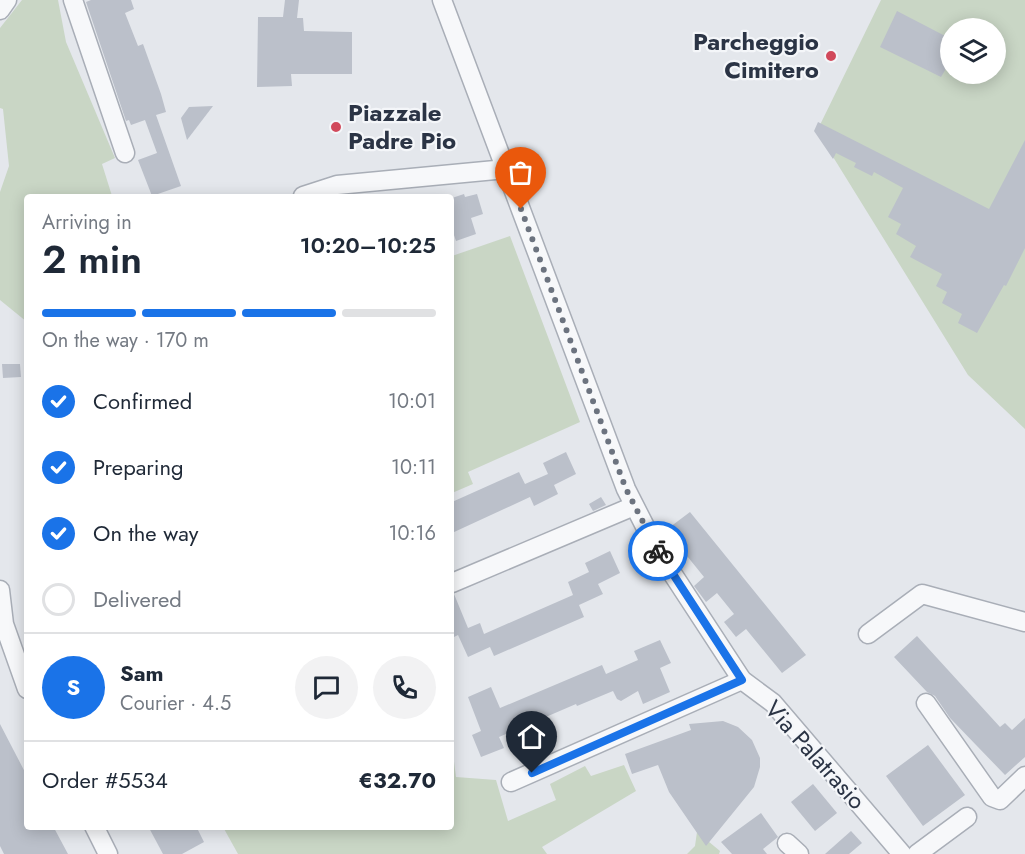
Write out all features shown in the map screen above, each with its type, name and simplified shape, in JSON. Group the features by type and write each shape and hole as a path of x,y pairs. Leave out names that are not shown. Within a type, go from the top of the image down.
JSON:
{"street":[{"path":"0,10 7,0"},
{"path":"72,0 124,153"},
{"name":"Via Palatrasio","path":"442,0 634,506 692,606 742,680 773,703 902,854"},
{"path":"309,194 337,185 506,169"},
{"path":"454,582 634,506"},
{"path":"0,590 4,624 24,681"},
{"path":"868,634 922,594 1025,622"},
{"path":"512,782 742,680"},
{"path":"926,703 992,796 1000,800 1025,776"},
{"path":"917,854 968,817"},
{"path":"96,830 108,854"}],"green space":[{"path":"22,0 58,0 66,42 115,158 102,164 111,194 24,194 24,320 0,300 0,192 9,166 3,109 0,108 0,28"},
{"path":"881,0 1025,0 1025,429 968,375 817,131"},
{"path":"510,236 580,422 468,472 473,484 454,492 454,255"},
{"path":"454,762 456,777 496,780 508,821 556,800 550,784 585,766 591,776 624,765 636,791 542,847 547,854 238,854 225,830 454,830"},
{"path":"697,832 720,851 719,854 687,854 695,846"}],"building":[{"path":"131,0 134,9 125,13 138,46 143,44 161,94 166,112 156,115 181,186 151,194 138,160 157,153 145,120 131,125 129,120 126,121 86,2"},
{"path":"285,0 299,0 297,18 303,18 304,31 352,32 352,74 291,74 292,86 257,87 258,17 283,17"},
{"path":"897,11 940,33 940,77 880,47"},
{"path":"213,106 187,140 181,118 189,107"},
{"path":"818,122 989,209 1025,140 1025,248 1006,286 1004,285 977,333 958,323 962,314 942,303 947,292 936,286 942,274 910,257 916,246 896,234 901,224 888,217 903,188 874,172 872,176 854,167 856,163 836,153 833,159 814,131"},
{"path":"464,194 465,197 477,194 483,214 471,218 476,234 456,241 454,235 454,197"},
{"path":"2,364 20,364 21,377 3,378"},
{"path":"566,452 576,474 554,485 558,494 534,506 530,497 454,532 454,501 519,472 525,484 548,474 543,463"},
{"path":"601,497 606,505 593,511 589,504"},
{"path":"690,512 806,655 782,673 746,629 736,637 724,622 734,614 717,593 706,602 694,586 704,577 666,530"},
{"path":"610,551 620,573 598,584 603,594 579,605 584,617 494,656 490,647 468,657 458,635 454,637 454,594 468,628 480,623 484,634 573,595 568,582 589,572 585,563"},
{"path":"917,636 1000,727 1005,723 1012,730 1025,718 1025,757 1005,775 950,718 935,696 927,692 894,657"},
{"path":"660,640 671,663 660,668 670,692 643,704 638,691 621,701 617,699 613,691 499,737 504,748 481,757 472,735 481,731 468,697 491,687 500,708 602,665 606,674 638,660 634,651"},
{"path":"723,721 738,727 752,740 760,758 760,767 754,787 706,846 669,792 658,765 632,774 625,754 691,730 689,724"},
{"path":"0,724 24,770 24,830 55,830 68,854 4,854 0,846"},
{"path":"928,745 965,795 923,826 886,776"},
{"path":"813,784 837,813 815,831 791,802"},
{"path":"761,813 778,837 763,849 767,854 732,854 721,842"},
{"path":"150,830 198,830 204,842 182,854 163,854"},
{"path":"851,831 862,843 849,854 825,854"}],"way so far":[{"path":"521,209 626,489 658,551"}],"place":[{"name":"Parcheggio Cimitero","path":"831,56"},
{"name":"Piazzale Padre Pio","path":"336,127"}],"route":[{"path":"532,773 742,680 698,616 658,551"}]}
